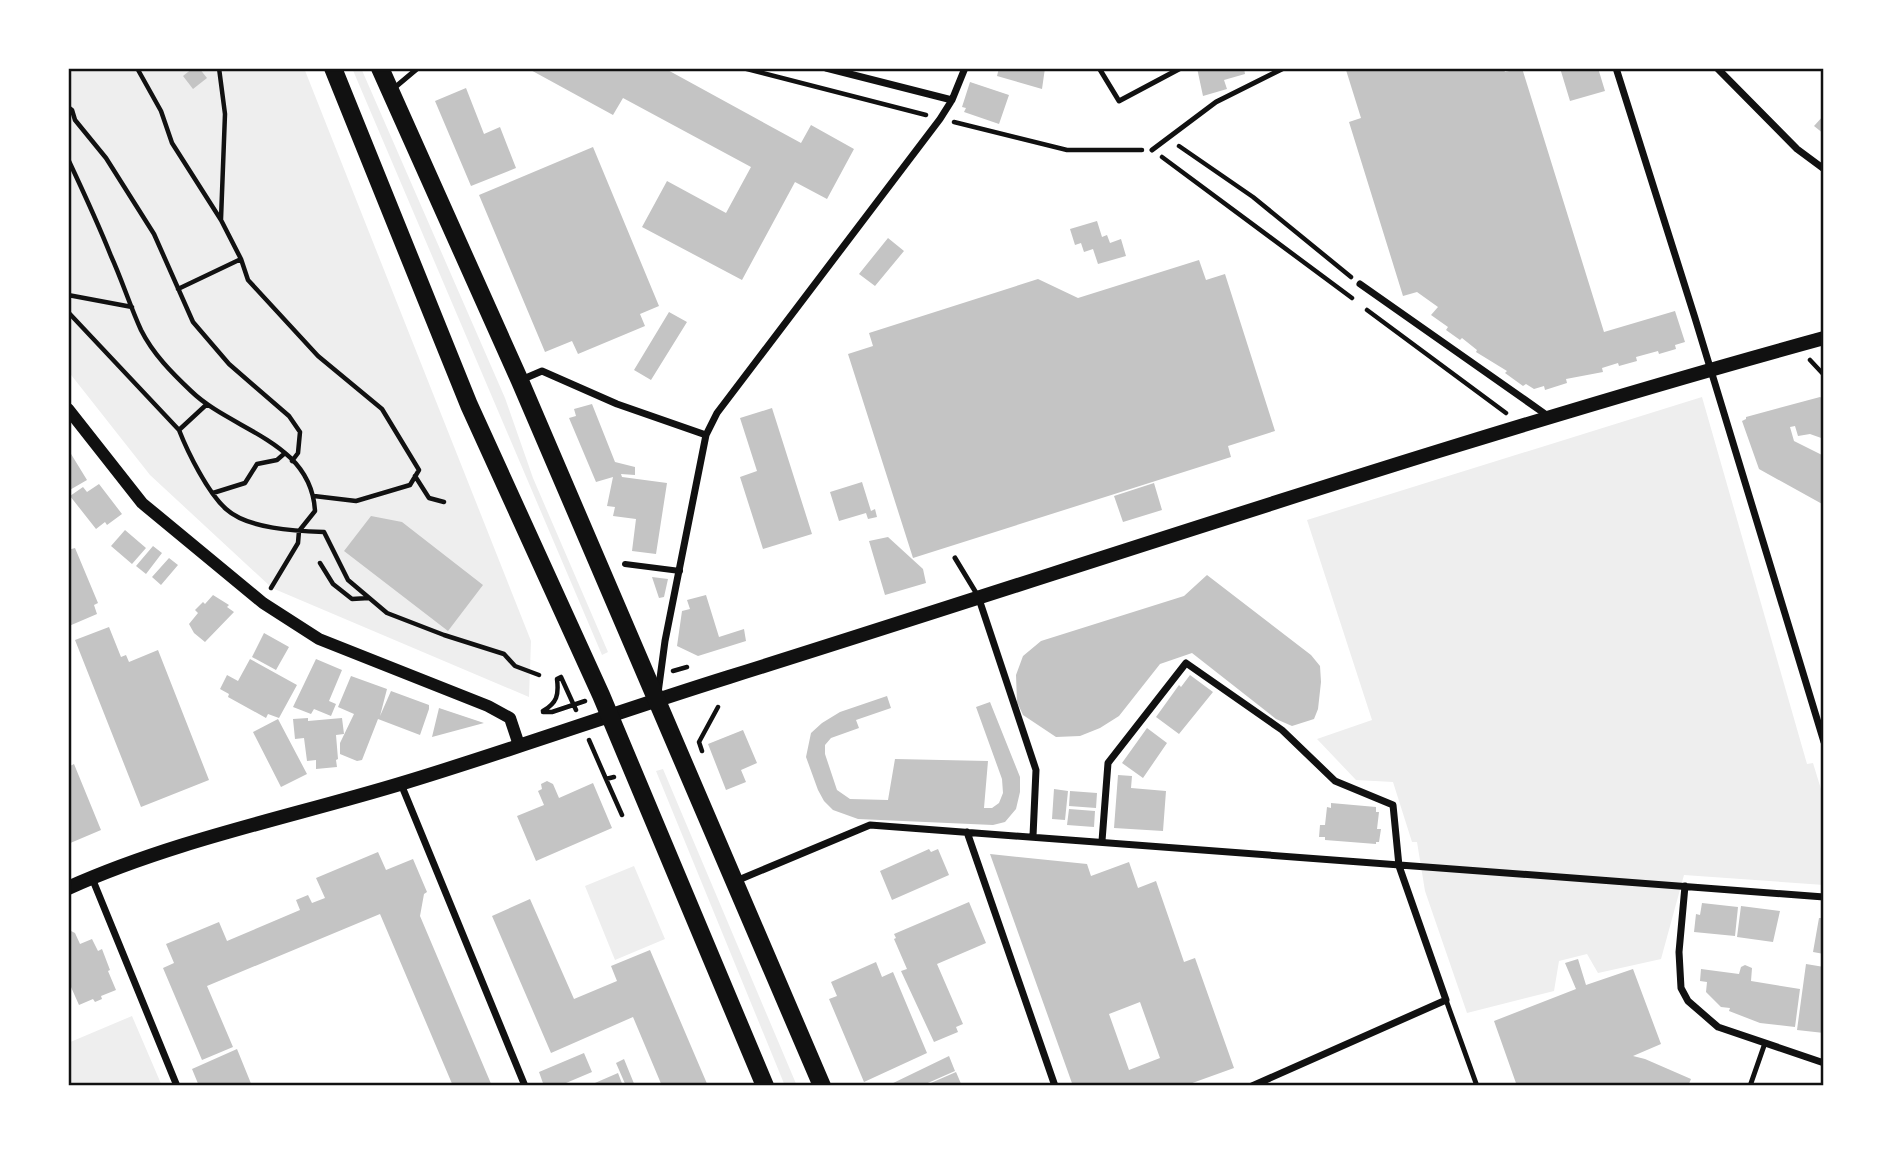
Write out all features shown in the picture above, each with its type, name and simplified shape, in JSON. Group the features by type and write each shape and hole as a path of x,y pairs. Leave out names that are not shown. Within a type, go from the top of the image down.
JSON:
{"main road":[{"path":"332,68 470,405 610,715 765,1086"},
{"path":"380,68 520,381 822,1086"},
{"path":"68,888 195,842 401,783 657,699 979,599 1507,424 1532,421 1824,338"}],"street":[{"path":"826,68 952,100"},
{"path":"657,699 665,641 706,435 717,414 940,119 952,100 965,68"},
{"path":"1616,68 1824,742"},
{"path":"1717,68 1797,149 1824,169"},
{"path":"1360,284 1548,416"},
{"path":"520,381 542,371 617,404 706,435"},
{"path":"68,409 142,503 263,603 319,639 510,718 519,745"},
{"path":"625,564 680,571"},
{"path":"979,599 1036,770 1033,836"},
{"path":"1102,841 1108,763 1186,663 1282,730 1335,781 1393,804 1399,866 1446,1000 1252,1086"},
{"path":"401,783 525,1086"},
{"path":"735,881 870,825 1824,897"},
{"path":"967,832 1055,1086"},
{"path":"92,878 177,1086"},
{"path":"1685,886 1679,952 1681,988 1688,1001 1718,1027 1824,1063"}],"lane":[{"path":"391,91 418,68"},
{"path":"1099,68 1119,101 1181,68"},
{"path":"1152,150 1216,102 1284,68"},
{"path":"955,558 979,599"},
{"path":"1446,1000 1478,1086"},
{"path":"1750,1086 1765,1043"}],"path":[{"path":"137,68 161,111 172,143 221,220 242,259 248,280 318,356 382,409 419,470 410,485 356,501 314,496"},
{"path":"219,68 225,114 221,220"},
{"path":"743,68 1067,150 1152,150 1507,424"},
{"path":"68,107 75,120 106,158 154,234 193,322 229,364 289,416 300,432 299,453 292,461"},
{"path":"1167,138 1253,197 1360,284"},
{"path":"68,159 141,330 167,369 206,405 272,441 302,471 314,496 315,511 299,531 298,543 269,592"},
{"path":"178,289 242,259"},
{"path":"68,295 133,307"},
{"path":"68,312 179,430 188,453 226,510 275,529 324,532 348,580 387,613 505,654 515,666 539,675"},
{"path":"179,430 206,405"},
{"path":"213,493 245,483 257,464 277,460 285,453"},
{"path":"415,476 429,498 444,502"},
{"path":"320,563 333,584 352,599 370,598"},
{"path":"543,712 556,700 559,690 557,679 561,677"},
{"path":"702,750 699,742 718,707"},
{"path":"606,779 622,815"}],"shaded area":[{"path":"68,68 304,68 531,641 529,697 272,588 150,475 68,371"},
{"path":"352,68 361,68 505,398 533,478 608,652 602,655"},
{"path":"1702,397 1807,764 1813,763 1824,799 1824,885 1684,875 1661,959 1598,973 1587,954 1559,961 1554,991 1467,1013 1425,891 1417,842 1412,842 1393,782 1356,780 1317,739 1372,720 1307,520"},
{"path":"663,769 797,1086 785,1086 656,771"},
{"path":"634,866 665,939 615,960 585,886"},
{"path":"132,1016 162,1086 68,1086 68,1043"}],"building":[{"path":"193,68 199,68 207,78 193,89 183,76"},
{"path":"527,68 664,68 801,143 811,125 854,149 827,199 795,182 742,280 642,227 667,181 726,213 751,167 623,98 613,115"},
{"path":"999,68 1045,68 1042,89 997,76"},
{"path":"1197,68 1244,68 1245,74 1224,80 1227,89 1203,96"},
{"path":"1503,68 1505,72 1522,68 1604,332 1675,311 1685,342 1675,345 1676,349 1659,354 1658,351 1636,357 1637,361 1602,368 1603,372 1566,379 1567,383 1545,390 1544,386 1534,389 1526,384 1523,386 1505,373 1507,371 1476,352 1477,350 1462,338 1460,340 1446,330 1448,327 1431,315 1438,307 1417,292 1403,296 1349,122 1361,118 1346,70"},
{"path":"1560,68 1598,68 1605,91 1570,101"},
{"path":"970,82 1009,95 999,124 964,112 966,108 962,107"},
{"path":"466,88 484,134 500,127 516,168 471,186 435,101"},
{"path":"1824,115 1824,134 1814,126"},
{"path":"593,147 659,306 640,314 645,326 578,354 572,341 545,352 479,195"},
{"path":"1097,221 1102,237 1107,235 1110,243 1121,239 1126,256 1098,264 1093,249 1084,252 1081,243 1075,245 1070,229"},
{"path":"888,238 904,251 875,286 859,274"},
{"path":"1199,260 1206,280 1225,274 1275,431 1228,446 1231,457 913,558 848,354 873,346 869,333 1038,279 1078,298"},
{"path":"669,312 687,322 651,380 634,370"},
{"path":"1820,397 1824,399 1824,439 1810,434 1798,436 1795,426 1790,427 1794,441 1824,456 1824,505 1759,469 1742,421 1746,417"},
{"path":"592,404 615,462 635,467 635,475 621,474 622,477 667,483 656,554 632,551 636,519 613,516 615,507 607,506 613,477 596,482 569,418 576,416 574,409"},
{"path":"772,408 812,534 763,549 740,477 757,471 740,418"},
{"path":"68,449 87,480 68,491"},
{"path":"862,482 871,511 875,509 877,517 868,519 866,513 839,521 830,492"},
{"path":"1154,483 1162,510 1123,522 1114,496"},
{"path":"99,484 122,514 96,529 70,496 83,487 87,492"},
{"path":"371,516 402,522 483,585 448,631 344,551"},
{"path":"125,530 146,548 132,564 111,546"},
{"path":"888,537 923,569 926,583 885,595 869,541"},
{"path":"153,546 162,553 146,574 136,566"},
{"path":"75,548 98,603 94,605 97,614 69,626 68,550"},
{"path":"169,558 178,565 161,585 152,577"},
{"path":"1207,575 1311,655 1320,666 1318,709 1314,719 1292,726 1276,719 1192,653 1160,664 1119,716 1080,736 1056,737 1023,715 1017,702 1016,675 1023,656 1041,641 1184,596"},
{"path":"652,577 668,579 664,597 659,598"},
{"path":"213,595 229,605 227,607 234,612 205,642 194,633 189,624 198,613 195,610"},
{"path":"706,595 719,637 744,629 746,641 698,656 677,646 682,611 690,609 687,600"},
{"path":"109,627 121,657 126,655 129,662 158,650 209,780 141,807 75,640"},
{"path":"264,633 289,647 276,670 252,657"},
{"path":"250,659 297,685 279,718 268,714 266,718 228,697 229,694 220,689 227,675 238,681"},
{"path":"316,659 342,670 329,701 336,704 331,716 314,709 311,714 293,707"},
{"path":"1190,675 1213,692 1179,734 1156,717 1179,685 1181,687"},
{"path":"351,676 387,689 380,716 391,691 429,705 420,735 378,719 362,760 357,761 340,754 340,743 354,714 338,707"},
{"path":"887,696 891,708 856,720 859,728 831,738 825,745 825,754 837,790 850,799 888,800 895,759 988,761 984,808 992,808 999,803 1003,793 1002,779 976,707 990,702 1020,777 1016,809 1005,822 993,825 858,819 833,810 824,801 806,757 811,733 840,712"},
{"path":"439,708 484,723 432,737"},
{"path":"308,718 308,721 342,718 344,734 336,735 337,767 316,769 316,760 307,761 304,738 295,739 293,719"},
{"path":"278,719 307,774 281,787 253,732"},
{"path":"1147,728 1167,743 1143,778 1122,763"},
{"path":"743,730 757,763 741,770 746,782 726,790 708,744"},
{"path":"74,764 101,830 68,844 68,767"},
{"path":"1118,775 1132,776 1131,788 1166,791 1163,831 1114,828"},
{"path":"547,781 553,784 559,798 593,783 612,828 536,861 517,816 544,805 538,791 542,789 541,784"},
{"path":"1054,789 1068,791 1065,820 1052,819"},
{"path":"1070,791 1097,793 1096,808 1069,806"},
{"path":"1331,803 1376,807 1376,812 1379,812 1377,829 1381,829 1379,842 1376,844 1325,840 1325,837 1319,837 1320,825 1325,825 1327,807 1331,808"},
{"path":"1069,809 1095,811 1094,827 1067,825"},
{"path":"929,849 931,852 938,849 949,875 892,900 880,871"},
{"path":"378,852 386,870 413,859 427,892 424,894 420,916 492,1086 453,1086 380,914 207,986 233,1047 202,1060 163,968 174,963 166,944 219,922 227,941 300,910 296,900 308,895 312,903 325,898 316,878"},
{"path":"990,854 1087,864 1091,876 1129,862 1138,888 1156,881 1184,962 1195,958 1234,1068 1184,1086 1073,1086","holes":["1140,1002 1160,1058 1129,1070 1109,1014"]},
{"path":"530,899 574,999 617,981 611,966 650,950 708,1086 662,1086 633,1017 551,1053 492,916"},
{"path":"969,902 986,943 937,964 963,1024 956,1027 958,1032 934,1042 901,971 907,969 894,934"},
{"path":"1702,903 1738,907 1735,936 1694,932 1696,914 1700,915"},
{"path":"1741,906 1780,911 1773,942 1737,937"},
{"path":"1819,918 1824,918 1824,954 1813,952"},
{"path":"68,932 75,933 80,944 92,939 98,951 102,949 110,970 108,971 116,990 101,996 102,999 95,1002 93,999 79,1005 71,987 68,989"},
{"path":"1578,959 1586,985 1633,969 1661,1044 1633,1056 1691,1079 1688,1086 1517,1086 1494,1021 1576,989 1565,963"},
{"path":"876,962 882,977 893,972 927,1053 864,1082 829,999 837,996 831,982"},
{"path":"1806,964 1824,967 1824,1033 1797,1030"},
{"path":"1745,965 1752,968 1751,981 1800,989 1795,1027 1760,1023 1729,1011 1730,1008 1721,1007 1706,992 1707,982 1700,981 1701,969 1739,974 1741,967"},
{"path":"237,1049 252,1086 199,1086 192,1069"},
{"path":"584,1053 592,1072 559,1086 544,1086 539,1072"},
{"path":"949,1056 955,1071 921,1086 887,1086"},
{"path":"624,1059 635,1086 626,1086 616,1063"},
{"path":"956,1072 962,1086 924,1086"},
{"path":"618,1073 623,1086 588,1086"}]}
